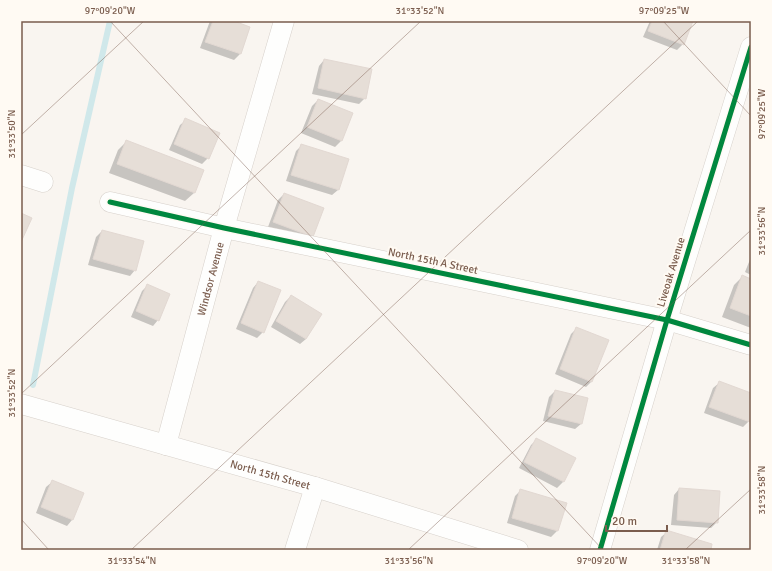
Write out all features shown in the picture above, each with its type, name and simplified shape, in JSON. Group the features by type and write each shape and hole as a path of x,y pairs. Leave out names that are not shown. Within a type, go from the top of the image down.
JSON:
{"street":[{"name":"Windsor Avenue","path":"166,445 224,228 284,21"},
{"name":"Liveoak Avenue","path":"600,550 667,320 751,47"},
{"path":"21,175 43,182"},
{"name":"North 15th A Street","path":"110,202 224,228 667,320 751,345"},
{"name":"North 15th Street","path":"21,404 315,487 518,550"},
{"path":"295,550 315,487"}],"building":[{"path":"213,21 234,21 250,27 241,54 205,42"},
{"path":"652,21 693,21 684,45 648,31"},
{"path":"324,59 372,69 366,99 318,88"},
{"path":"318,99 353,113 342,141 307,127"},
{"path":"185,118 220,133 209,159 174,144"},
{"path":"126,140 204,170 195,193 117,164"},
{"path":"301,144 349,159 339,190 291,175"},
{"path":"284,193 324,208 313,237 273,222"},
{"path":"21,213 32,218 21,242"},
{"path":"102,230 144,241 136,271 93,259"},
{"path":"742,275 751,279 751,316 730,308"},
{"path":"258,281 281,290 264,333 241,323"},
{"path":"147,284 170,294 159,321 136,311"},
{"path":"291,295 322,314 306,339 276,321"},
{"path":"576,327 609,340 592,382 560,369"},
{"path":"719,381 751,393 750,422 709,407"},
{"path":"555,390 588,398 582,424 548,416"},
{"path":"536,438 576,458 564,482 524,462"},
{"path":"52,480 84,493 73,520 41,507"},
{"path":"679,488 720,491 718,523 677,520"},
{"path":"520,489 567,503 558,531 512,518"},
{"path":"666,530 712,544 711,550 660,550"}],"waterway":[{"path":"33,385 72,188 110,21"}],"cycle path":[{"path":"600,550 667,320 751,47"},
{"path":"110,202 224,228 667,320 751,345"}]}
